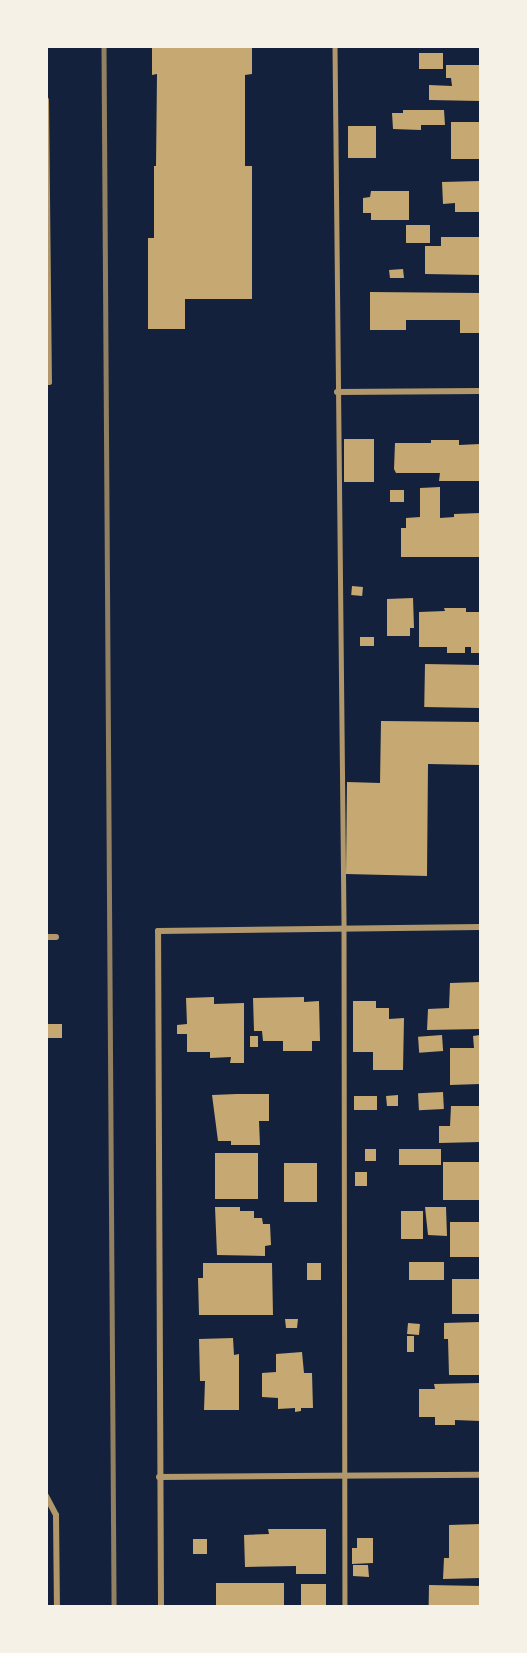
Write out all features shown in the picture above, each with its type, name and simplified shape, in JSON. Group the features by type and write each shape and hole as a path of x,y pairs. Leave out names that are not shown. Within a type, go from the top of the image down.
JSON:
{"street":[{"path":"46,100 48,382"},
{"path":"337,392 480,391"},
{"path":"161,1606 158,931 480,927"},
{"path":"46,937 56,937"},
{"path":"159,1477 480,1475"},
{"path":"47,1496 56,1515 57,1606"}],"lane":[{"path":"334,46 344,927 345,1606"}],"building":[{"path":"152,46 252,46 252,74 245,75 245,166 252,166 252,299 185,299 185,329 148,329 148,238 154,238 154,166 156,166 157,74 152,75"},
{"path":"419,53 443,53 443,69 419,69"},
{"path":"446,65 480,65 480,101 429,100 429,85 452,86 451,78 446,78"},
{"path":"403,110 444,110 445,125 421,125 421,130 393,129 392,113 403,113"},
{"path":"451,122 480,122 480,159 451,159"},
{"path":"348,126 376,126 376,158 348,158"},
{"path":"480,181 480,212 455,212 455,203 443,204 442,182"},
{"path":"371,191 409,191 409,220 371,220 371,213 363,213 363,198 370,197"},
{"path":"406,225 430,225 430,243 406,243"},
{"path":"441,237 480,237 480,275 425,274 425,246 441,246"},
{"path":"403,269 404,278 390,278 389,270"},
{"path":"370,292 480,293 480,333 460,333 460,320 406,320 406,330 370,330"},
{"path":"344,439 374,439 374,482 344,482"},
{"path":"431,440 459,440 459,445 480,444 480,481 439,481 440,473 396,473 394,469 395,443 431,443"},
{"path":"440,487 440,518 454,517 454,514 480,513 480,557 401,557 401,528 406,528 406,518 420,517 420,488"},
{"path":"390,490 404,490 404,502 390,502"},
{"path":"352,586 363,587 362,596 351,595"},
{"path":"413,598 414,628 410,628 410,636 387,636 387,599"},
{"path":"444,608 466,608 466,612 480,612 480,653 471,653 471,647 465,647 465,653 447,653 447,647 419,647 419,612 445,611"},
{"path":"360,637 374,637 374,646 360,646"},
{"path":"425,664 480,665 479,708 424,707"},
{"path":"381,721 480,722 480,765 428,764 427,876 346,874 347,782 380,783"},
{"path":"480,982 480,1029 427,1030 428,1009 449,1008 450,983"},
{"path":"214,997 214,1004 244,1003 244,1063 230,1063 231,1057 210,1058 210,1052 187,1052 187,1034 177,1034 177,1025 187,1024 186,998"},
{"path":"304,997 304,1002 319,1001 320,1041 312,1041 312,1051 283,1051 283,1041 263,1041 262,1031 254,1031 253,998"},
{"path":"353,1001 376,1001 376,1008 389,1008 389,1019 404,1018 403,1070 373,1070 373,1052 353,1052"},
{"path":"46,1024 62,1024 62,1038 46,1038"},
{"path":"442,1035 443,1051 419,1053 418,1037"},
{"path":"480,1035 480,1084 450,1085 450,1048 474,1048 473,1036"},
{"path":"250,1036 258,1036 258,1047 250,1047"},
{"path":"443,1092 444,1109 419,1110 418,1093"},
{"path":"269,1094 269,1121 259,1121 260,1145 231,1145 231,1141 218,1141 212,1095"},
{"path":"398,1095 398,1106 387,1106 386,1096"},
{"path":"354,1096 377,1096 377,1110 354,1110"},
{"path":"451,1106 480,1106 480,1142 439,1143 439,1126 450,1126"},
{"path":"365,1149 376,1149 376,1161 365,1161"},
{"path":"399,1149 441,1149 441,1165 399,1165"},
{"path":"215,1153 258,1153 258,1199 215,1199"},
{"path":"443,1162 480,1162 480,1200 443,1200"},
{"path":"284,1163 317,1163 317,1202 284,1202"},
{"path":"355,1172 367,1172 367,1186 355,1186"},
{"path":"215,1207 240,1207 240,1211 254,1211 254,1218 262,1218 263,1224 270,1224 271,1245 265,1246 265,1256 217,1255"},
{"path":"425,1207 446,1207 447,1236 428,1235"},
{"path":"401,1211 423,1211 423,1239 401,1239"},
{"path":"450,1222 480,1222 480,1257 450,1257"},
{"path":"409,1262 444,1262 444,1280 409,1280"},
{"path":"203,1263 272,1263 273,1315 199,1315 198,1278 203,1278"},
{"path":"307,1263 321,1263 321,1280 307,1280"},
{"path":"452,1279 480,1279 480,1314 452,1314"},
{"path":"285,1319 298,1319 297,1328 286,1328"},
{"path":"480,1322 480,1375 449,1375 448,1339 444,1339 444,1323"},
{"path":"408,1323 420,1324 419,1335 407,1334"},
{"path":"407,1336 414,1336 414,1352 407,1352"},
{"path":"233,1338 234,1355 239,1354 239,1410 204,1410 205,1381 200,1381 199,1339"},
{"path":"302,1352 304,1373 312,1373 313,1408 301,1408 301,1411 295,1412 295,1408 278,1409 278,1398 262,1397 262,1373 276,1372 276,1354"},
{"path":"480,1383 480,1421 455,1420 455,1425 435,1425 435,1417 419,1417 419,1389 435,1389 434,1384"},
{"path":"480,1524 480,1578 443,1579 444,1558 449,1558 449,1525"},
{"path":"268,1529 326,1529 326,1574 296,1574 296,1566 245,1567 244,1535 269,1534"},
{"path":"357,1538 373,1538 373,1563 352,1564 352,1548 357,1548"},
{"path":"193,1539 207,1539 207,1554 193,1554"},
{"path":"353,1565 368,1565 369,1577 353,1576"},
{"path":"216,1583 284,1583 284,1606 216,1606"},
{"path":"301,1584 326,1584 326,1606 301,1606"},
{"path":"429,1585 480,1586 480,1606 429,1606"}],"railway":[{"path":"104,46 114,1606"}]}
